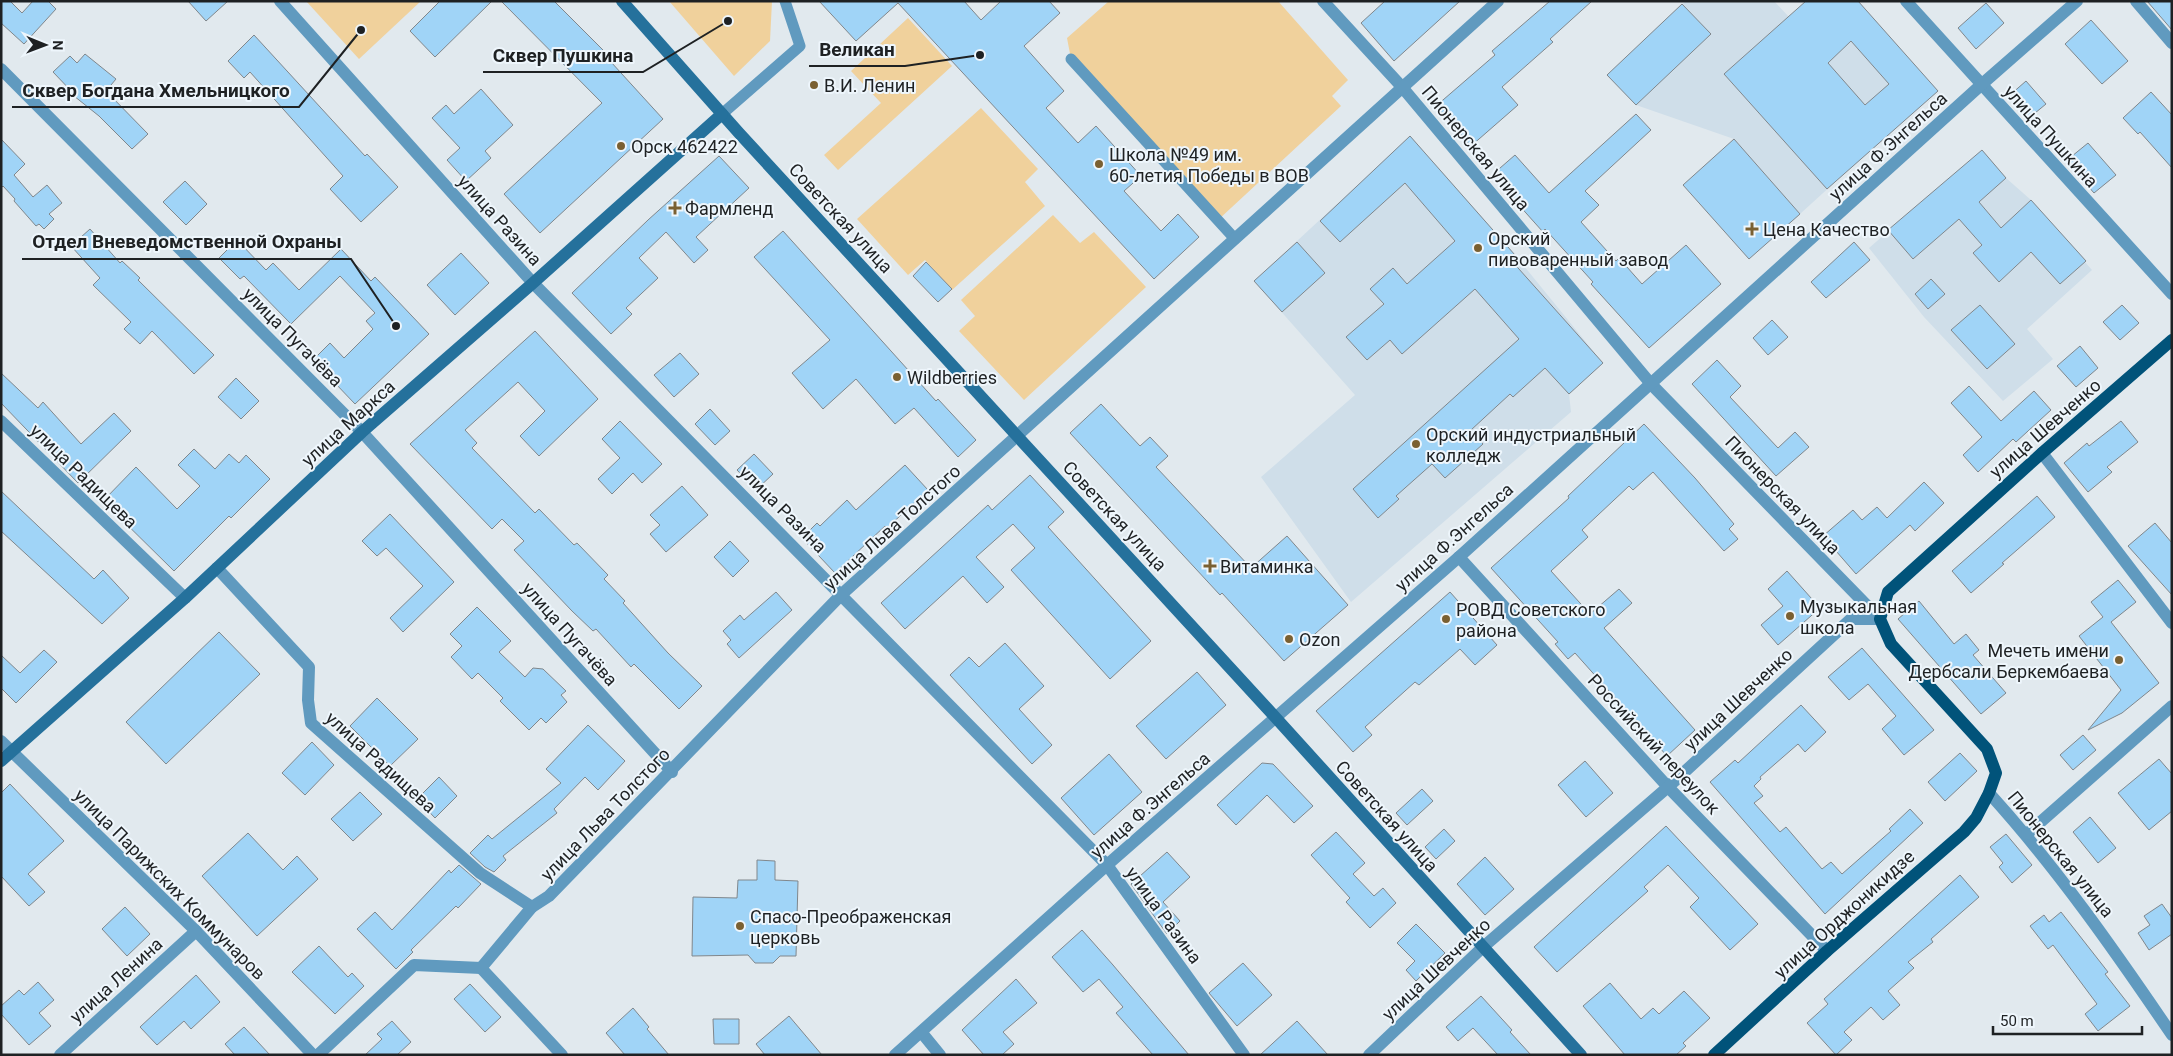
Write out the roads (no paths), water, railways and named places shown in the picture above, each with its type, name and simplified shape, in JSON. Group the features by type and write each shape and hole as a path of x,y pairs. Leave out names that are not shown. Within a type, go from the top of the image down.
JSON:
{"main road":[{"name":"улица Шевченко","path":"1880,618 1888,592 2042,453 2172,340"},
{"name":"Пионерская улица","path":"1880,618 1891,644 1987,749 1996,773 1989,793"},
{"name":"улица Орджоникидзе","path":"1714,1055 1827,951 1964,832 1976,818 1989,793"}],"street":[{"name":"улица Разина","path":"280,1 533,283 842,594 861,616 1107,865 1244,1055"},
{"name":"Советская улица","path":"622,1 722,114 1276,718 1482,948 1581,1055"},
{"name":"Пионерская улица","path":"1323,1 1402,88 1651,384 1880,618"},
{"name":"улица Льва Толстого","path":"481,968 532,907 549,896 672,772 745,693 842,594 1498,1"},
{"name":"улица Пушкина","path":"1906,1 1981,86 2172,294"},
{"name":"улица Ф.Энгельса","path":"895,1055 922,1033 1107,865 1459,557 2077,1"},
{"path":"2136,1 2172,43"},
{"name":"улица Пугачёва","path":"1,69 362,432 672,772"},
{"name":"улица Маркса","path":"1,761 185,598 362,432 533,283 722,114"},
{"name":"улица Радищева","path":"1,421 185,598"},
{"path":"2042,453 2172,623"},
{"name":"Российский переулок","path":"1459,557 1668,787 1827,951"},
{"name":"улица Радищева","path":"216,568 309,667 308,700 311,723 480,873 532,907"},
{"name":"улица Шевченко","path":"1369,1055 1482,948 1668,787 1851,620 1880,618"},
{"path":"2027,834 2172,706"},
{"name":"улица Парижских Коммунаров","path":"1,741 196,931 313,1055"},
{"name":"Пионерская улица","path":"1989,793 2027,834 2118,955 2172,1035"},
{"name":"улица Ленина","path":"60,1055 196,931"},
{"path":"318,1055 414,965 481,968 562,1055"},
{"path":"922,1033 940,1055"}],"lane":[{"path":"722,114 800,46 785,1"},
{"path":"1071,59 1235,239"}],"place":[{"name":"Сквер Пушкина","path":"728,21"},
{"name":"Сквер Богдана Хмельницкого","path":"361,30"},
{"name":"Великан","path":"980,55"},
{"name":"В.И. Ленин","path":"814,85"},
{"name":"Орск 462422","path":"621,146"},
{"name":"Школа №49 им. 60-летия Победы в ВОВ","path":"1099,164"},
{"name":"Фармленд","path":"675,208"},
{"name":"Цена Качество","path":"1752,229"},
{"name":"Орский пивоваренный завод","path":"1478,248"},
{"name":"Отдел Вневедомственной Охраны","path":"396,326"},
{"name":"Wildberries","path":"897,377"},
{"name":"Орский индустриальный колледж","path":"1416,444"},
{"name":"Витаминка","path":"1210,566"},
{"name":"Музыкальная школа","path":"1790,616"},
{"name":"РОВД Советского района","path":"1446,619"},
{"name":"Ozon","path":"1289,639"},
{"name":"Мечеть имени Дербсали Беркембаева","path":"2119,660"},
{"name":"Спасо-Преображенская церковь","path":"740,926"}]}
